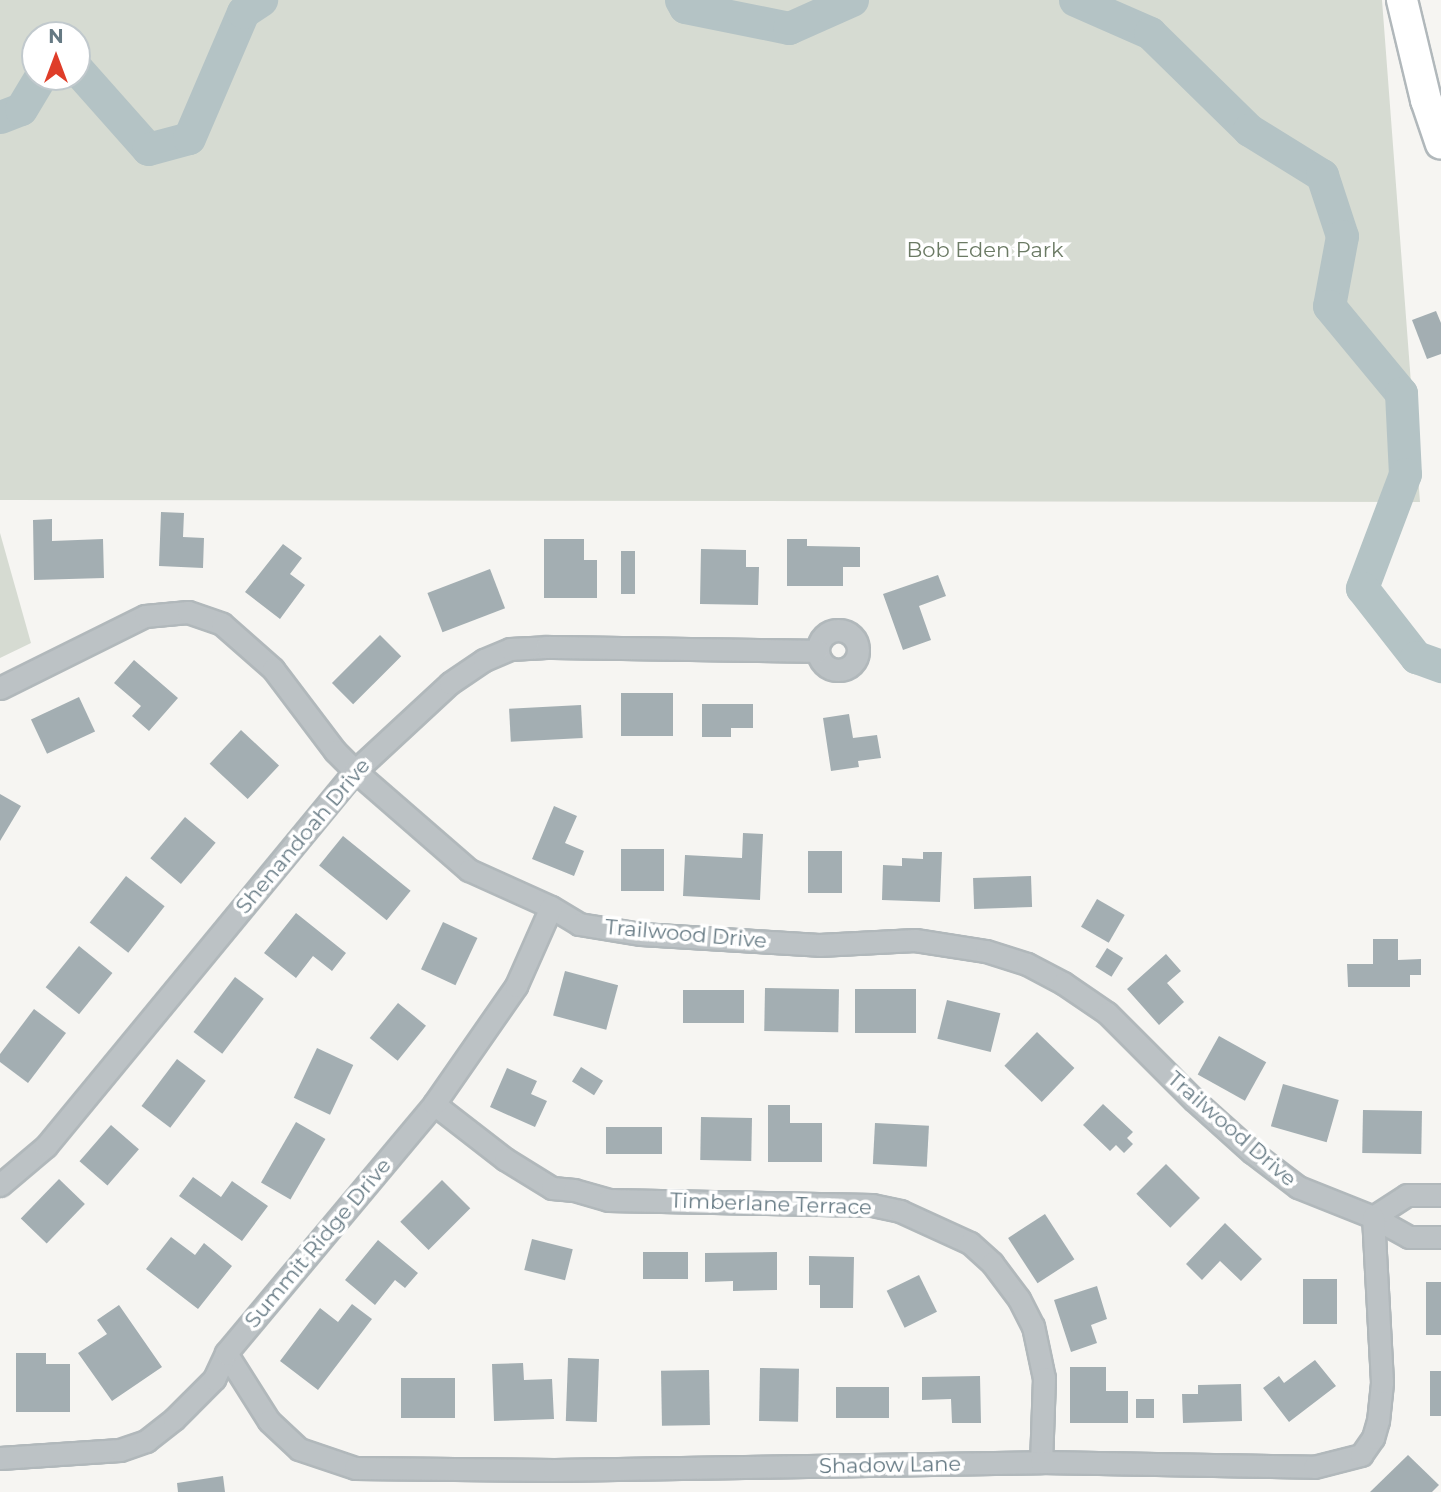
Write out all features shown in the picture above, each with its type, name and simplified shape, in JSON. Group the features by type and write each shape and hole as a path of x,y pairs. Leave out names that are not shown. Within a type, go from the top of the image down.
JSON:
{"main road":[{"path":"1402,0 1426,100 1441,144"}],"street":[{"name":"Trailwood Drive","path":"0,688 145,616 188,612 222,624 273,669 335,751 355,771 469,870 551,907 579,924 642,934 819,945 915,940 986,951 1027,964 1063,983 1107,1013 1194,1100 1251,1152 1298,1187 1373,1217 1409,1237 1441,1237"},
{"name":"Shenandoah Drive","path":"0,1185 46,1146 355,771 450,683 484,660 510,649 546,647 817,651"},
{"name":"Summit Ridge Drive","path":"0,1458 120,1450 146,1441 174,1419 214,1379 226,1353 434,1104 516,986 551,907"},
{"name":"Timberlane Terrace","path":"434,1104 505,1159 552,1188 574,1190 607,1200 872,1205 900,1211 970,1243 992,1263 1019,1299 1032,1326 1044,1378 1041,1462"},
{"path":"1373,1217 1407,1195 1441,1195"},
{"name":"Shadow Lane","path":"226,1353 269,1421 299,1449 355,1468 554,1470 1041,1462 1314,1467 1361,1455 1373,1438 1378,1421 1381,1382 1373,1217"}],"green space":[{"name":"Bob Eden Park","path":"0,0 1382,0 1420,502 0,500"},
{"path":"0,533 31,643 0,658"}],"building":[{"path":"1436,311 1441,323 1441,354 1427,359 1412,320"},
{"path":"161,512 184,513 183,537 204,538 203,568 159,566"},
{"path":"52,519 52,541 103,539 104,578 34,580 33,520"},
{"path":"544,539 584,539 584,560 597,560 597,598 544,598"},
{"path":"787,539 807,539 807,546 860,547 860,567 843,567 843,586 787,586"},
{"path":"283,544 302,558 290,574 305,585 280,619 245,592"},
{"path":"701,549 746,550 746,567 759,567 758,605 700,604"},
{"path":"621,551 635,551 635,594 621,594"},
{"path":"490,569 505,608 443,632 427,593"},
{"path":"938,575 946,596 919,606 931,640 903,650 883,594"},
{"path":"380,635 401,656 353,704 332,683"},
{"path":"134,660 178,698 149,731 132,716 141,706 114,683"},
{"path":"621,693 673,693 673,736 621,736"},
{"path":"79,697 95,731 47,754 31,719"},
{"path":"702,704 753,704 753,728 731,728 731,737 702,737"},
{"path":"581,705 583,738 511,742 509,709"},
{"path":"849,714 853,738 877,735 881,758 858,761 859,767 831,771 823,718"},
{"path":"241,730 279,765 248,799 210,764"},
{"path":"0,794 21,806 0,841"},
{"path":"554,806 577,816 565,843 584,851 574,876 532,859"},
{"path":"185,817 216,843 181,884 150,858"},
{"path":"743,833 763,834 760,900 683,896 685,855 742,858"},
{"path":"343,836 411,891 387,920 319,866"},
{"path":"621,849 664,849 664,891 621,891"},
{"path":"808,851 842,851 842,893 808,893"},
{"path":"923,852 942,852 940,902 882,900 883,865 902,866 902,858 923,859"},
{"path":"126,876 165,906 128,953 90,922"},
{"path":"1031,876 1032,907 974,909 973,878"},
{"path":"1097,899 1125,915 1109,943 1081,927"},
{"path":"296,913 346,953 332,971 313,956 296,978 264,953"},
{"path":"443,922 477,938 455,985 421,969"},
{"path":"1373,939 1398,939 1398,960 1421,959 1421,975 1410,975 1410,987 1348,987 1347,964 1373,964"},
{"path":"79,946 112,973 79,1014 46,987"},
{"path":"1107,948 1123,958 1111,977 1095,967"},
{"path":"1166,954 1181,971 1167,983 1184,1002 1159,1025 1127,989"},
{"path":"565,971 618,985 606,1030 553,1015"},
{"path":"235,977 264,999 222,1054 193,1032"},
{"path":"765,988 839,989 838,1032 764,1031"},
{"path":"855,989 916,989 916,1033 855,1033"},
{"path":"683,990 744,990 744,1023 683,1023"},
{"path":"947,1000 1000,1013 991,1052 937,1039"},
{"path":"398,1003 426,1026 398,1061 370,1038"},
{"path":"34,1009 66,1033 28,1083 0,1062 0,1054"},
{"path":"1037,1032 1074,1068 1042,1102 1004,1066"},
{"path":"1219,1036 1266,1062 1245,1101 1198,1074"},
{"path":"317,1048 353,1065 330,1115 294,1098"},
{"path":"177,1059 206,1081 170,1128 141,1106"},
{"path":"581,1067 603,1081 594,1095 572,1081"},
{"path":"507,1068 537,1081 531,1094 547,1101 535,1127 490,1107"},
{"path":"1283,1084 1339,1100 1327,1142 1271,1126"},
{"path":"1103,1104 1133,1132 1127,1138 1133,1144 1124,1153 1116,1145 1110,1151 1083,1125"},
{"path":"768,1105 790,1105 790,1123 822,1123 822,1162 768,1162"},
{"path":"1363,1110 1422,1111 1421,1154 1362,1153"},
{"path":"701,1117 752,1118 751,1161 700,1160"},
{"path":"296,1122 325,1139 290,1200 261,1183"},
{"path":"875,1123 929,1126 927,1167 873,1164"},
{"path":"111,1125 139,1149 107,1186 80,1161"},
{"path":"606,1127 662,1127 662,1154 606,1154"},
{"path":"1166,1164 1200,1198 1170,1228 1136,1194"},
{"path":"193,1177 221,1197 232,1181 268,1206 242,1241 179,1196"},
{"path":"59,1179 85,1204 47,1244 21,1219"},
{"path":"442,1180 470,1208 429,1250 400,1222"},
{"path":"1045,1214 1074,1259 1038,1283 1008,1238"},
{"path":"1225,1223 1262,1259 1241,1281 1220,1261 1202,1280 1186,1264"},
{"path":"171,1237 195,1255 204,1243 232,1266 198,1309 146,1269"},
{"path":"532,1239 573,1249 565,1280 524,1270"},
{"path":"378,1240 418,1273 405,1288 395,1280 375,1305 345,1280"},
{"path":"643,1252 688,1252 688,1279 643,1279"},
{"path":"777,1252 777,1290 733,1291 733,1281 705,1282 705,1253"},
{"path":"809,1256 854,1257 853,1308 820,1308 820,1285 809,1285"},
{"path":"919,1275 937,1312 905,1328 887,1291"},
{"path":"1303,1279 1337,1279 1337,1324 1303,1324"},
{"path":"1426,1282 1441,1282 1441,1335 1426,1335"},
{"path":"1097,1286 1107,1319 1091,1325 1097,1343 1071,1352 1054,1300"},
{"path":"352,1304 372,1319 318,1390 280,1361 320,1308 338,1322"},
{"path":"119,1305 162,1367 112,1401 78,1353 107,1334 97,1320"},
{"path":"16,1353 46,1353 46,1364 70,1364 70,1412 16,1412"},
{"path":"568,1358 599,1359 597,1422 566,1421"},
{"path":"1315,1360 1336,1386 1289,1422 1263,1388 1279,1376 1284,1383"},
{"path":"523,1363 524,1380 552,1379 554,1419 494,1421 492,1364"},
{"path":"1070,1367 1106,1367 1106,1391 1128,1391 1128,1423 1070,1423"},
{"path":"760,1368 799,1369 798,1422 759,1421"},
{"path":"709,1370 710,1425 662,1426 661,1371"},
{"path":"1430,1371 1441,1371 1441,1416 1430,1416"},
{"path":"980,1376 981,1423 952,1423 951,1399 922,1400 922,1377"},
{"path":"401,1378 455,1378 455,1418 401,1418"},
{"path":"1241,1384 1242,1421 1183,1423 1182,1394 1198,1394 1198,1385"},
{"path":"836,1387 889,1387 889,1418 836,1418"},
{"path":"1136,1399 1154,1399 1154,1418 1136,1418"},
{"path":"1408,1455 1439,1485 1432,1492 1370,1492"},
{"path":"223,1476 225,1492 178,1492 177,1483"}],"waterway":[{"path":"91,85 148,149 189,138 243,12 261,0"},
{"path":"681,0 685,7 789,28 852,0"},
{"path":"1075,0 1150,33 1249,130 1322,175 1342,236 1329,306 1401,393 1405,474 1362,588 1416,657 1441,666"},
{"path":"0,117 21,109 32,91"}]}
